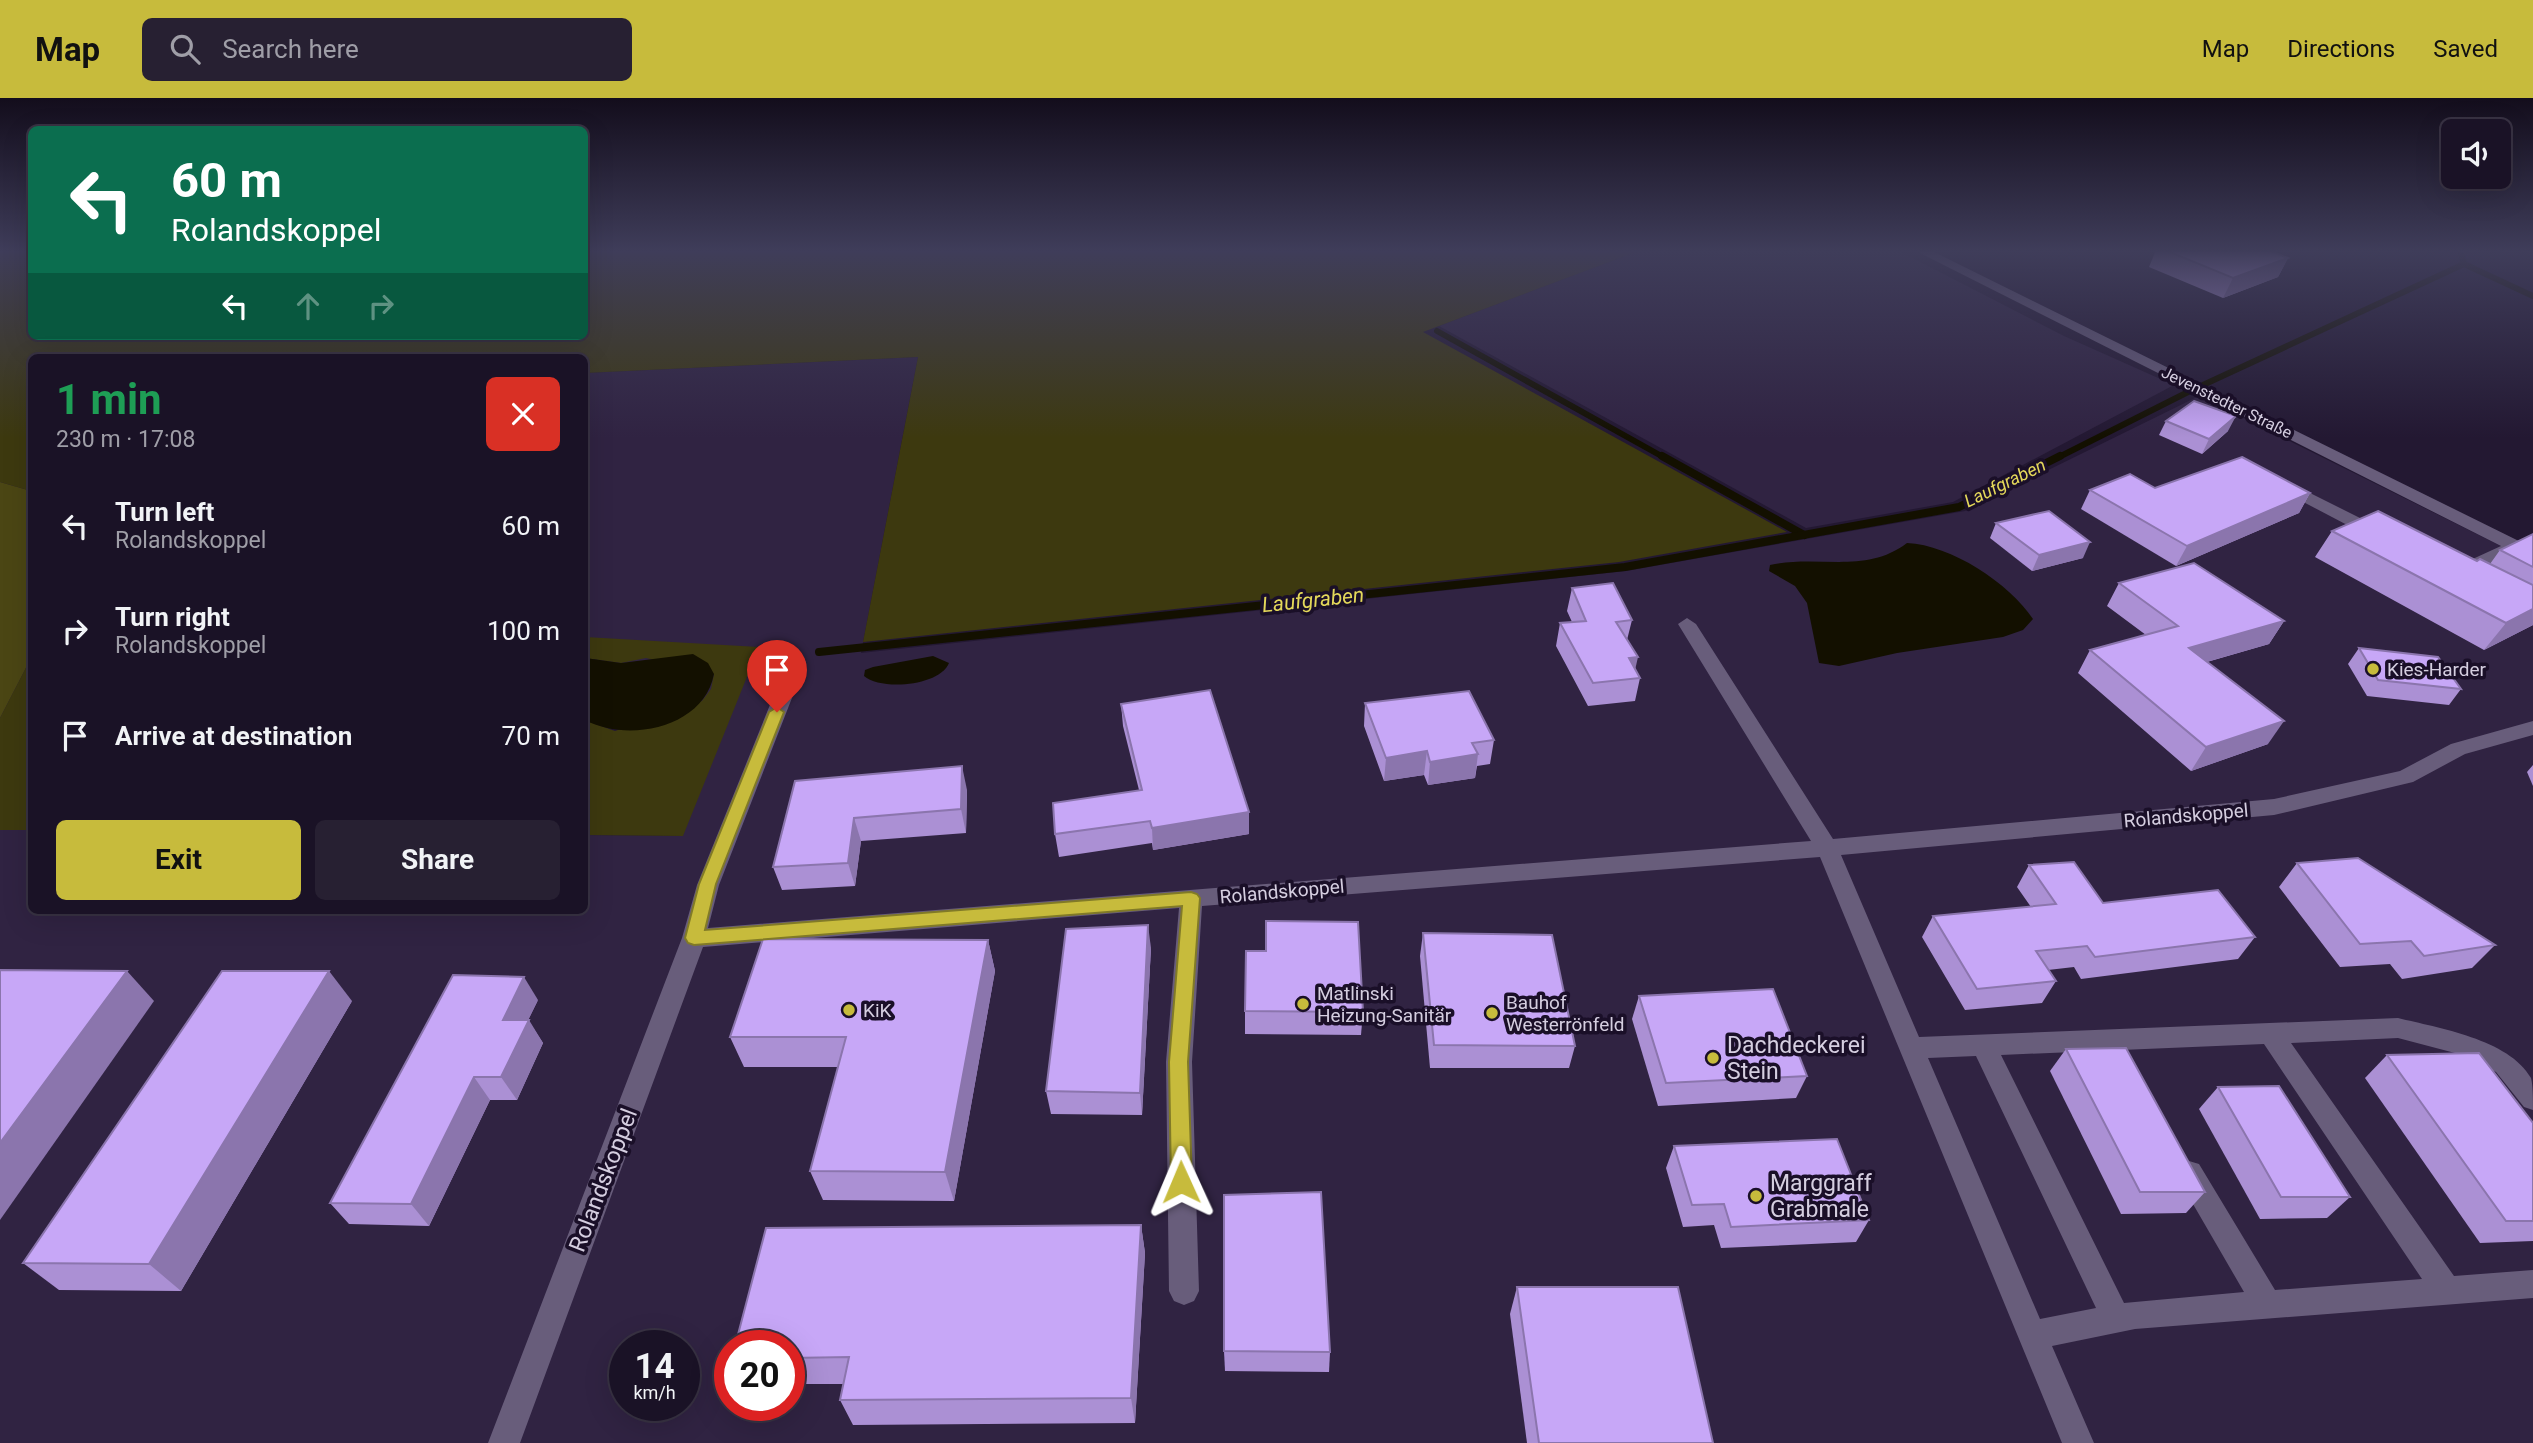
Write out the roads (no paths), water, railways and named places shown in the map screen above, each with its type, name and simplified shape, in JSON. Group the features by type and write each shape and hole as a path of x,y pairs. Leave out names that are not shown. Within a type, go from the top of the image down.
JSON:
{"street":[{"name":"Jevenstedter Straße","path":"2046,313 2533,555"},
{"path":"2296,491 2394,542"},
{"path":"2477,586 2449,571 2514,546"},
{"path":"1687,624 1827,848 2078,1443"},
{"name":"Rolandskoppel","path":"508,1432 694,938 708,884 796,662"},
{"name":"Rolandskoppel","path":"694,938 1827,848 2274,807 2406,777 2458,749 2533,728"},
{"path":"1184,1291 1179,1062 1191,898"},
{"path":"1912,1048 2398,1028 2460,1044 2505,1064 2533,1099"},
{"path":"2271,1034 2446,1289"},
{"path":"2110,1041 2124,1065"},
{"path":"1984,1046 2116,1318"},
{"path":"2174,1148 2267,1303"},
{"path":"2032,1335 2116,1318 2267,1303 2533,1284"}],"waterway":[{"name":"Laufgraben","path":"2203,385 2359,313"},
{"name":"Laufgraben","path":"1437,331 1665,458"},
{"name":"Laufgraben","path":"2057,458 2192,390"},
{"name":"Laufgraben","path":"1662,456 1804,535"},
{"name":"Laufgraben","path":"1804,535 1959,507 2060,456"},
{"name":"Laufgraben","path":"819,652 1625,567 1804,535"}],"place":[{"name":"Kies-Harder","path":"2373,669"},
{"name":"Matlinski Heizung-Sanitär","path":"1303,1004"},
{"name":"KiK","path":"849,1010"},
{"name":"Bauhof Westerrönfeld","path":"1492,1013"},
{"name":"Dachdeckerei Stein","path":"1713,1058"},
{"name":"Marggraff Grabmale","path":"1756,1196"}]}
